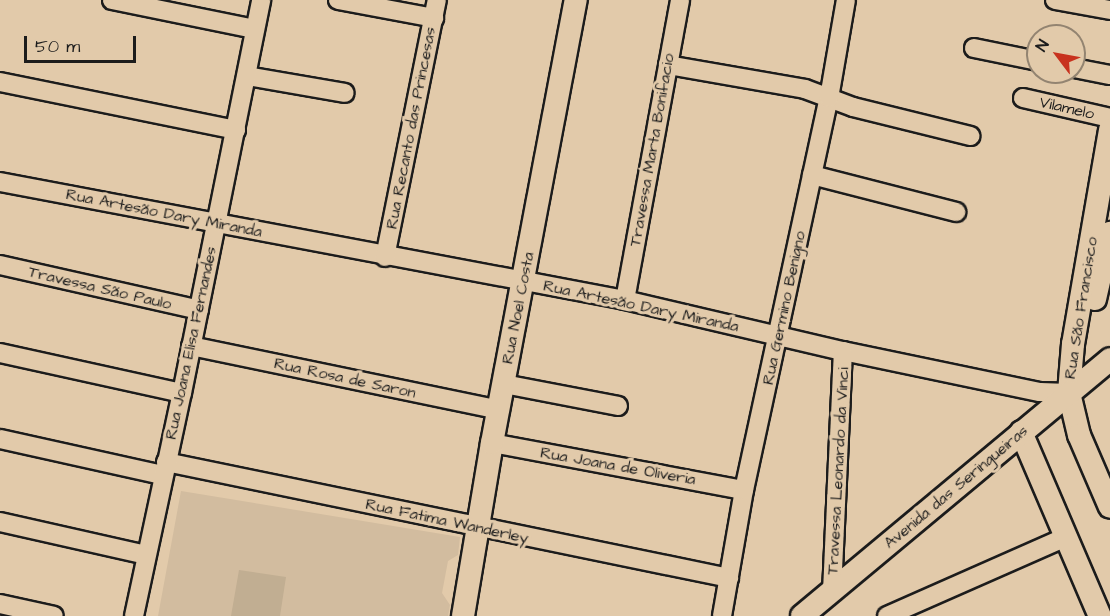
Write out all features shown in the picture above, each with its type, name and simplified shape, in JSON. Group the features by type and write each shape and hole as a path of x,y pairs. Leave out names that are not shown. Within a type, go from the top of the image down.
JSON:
{"street":[{"path":"112,0 255,29"},
{"name":"Rua Joana Elisa Fernandes","path":"134,616 182,393 261,0"},
{"path":"338,0 434,18"},
{"name":"Rua Recanto das Princesas","path":"385,257 438,0"},
{"name":"Rua Noel Costa","path":"463,616 492,443 576,0"},
{"name":"Travessa Marta Bonifacio","path":"625,300 680,0"},
{"name":"Rua Germino Benigno","path":"722,616 744,489 829,98 846,0"},
{"path":"1055,0 1110,10"},
{"path":"974,48 1026,59"},
{"path":"668,65 805,89 853,107 970,136"},
{"path":"1086,70 1110,75"},
{"path":"247,76 345,93"},
{"path":"0,82 236,130"},
{"name":"Vilamelo","path":"1023,98 1110,118"},
{"name":"Rua São Francisco","path":"1069,393 1073,344 1110,130"},
{"path":"812,175 956,212"},
{"name":"Rua Artesão Dary Miranda","path":"0,182 385,257 625,300 843,351 1040,392 1069,393"},
{"name":"Rua São Francisco","path":"1069,393 1084,346 1110,233"},
{"name":"Travessa São Paulo","path":"0,265 199,310"},
{"name":"Rua Rosa de Saron","path":"191,346 499,410"},
{"name":"Travessa Leonardo da Vinci","path":"832,592 843,351"},
{"path":"0,353 182,393"},
{"name":"Avenida das Seringueiras","path":"802,616 1110,359"},
{"path":"504,384 618,406"},
{"path":"1069,393 1079,435 1110,507"},
{"path":"1021,432 1066,537 1102,610"},
{"name":"Rua Fatima Wanderley","path":"0,439 165,468 729,578"},
{"name":"Rua Joana de Oliveria","path":"492,443 744,489"},
{"path":"0,522 146,555"},
{"path":"887,616 1066,537"},
{"path":"0,604 54,616"}],"shaded area":[{"path":"181,491 460,537 458,555 448,561 442,593 450,605 448,616 158,616"},
{"path":"239,570 286,577 280,616 231,616"}]}
